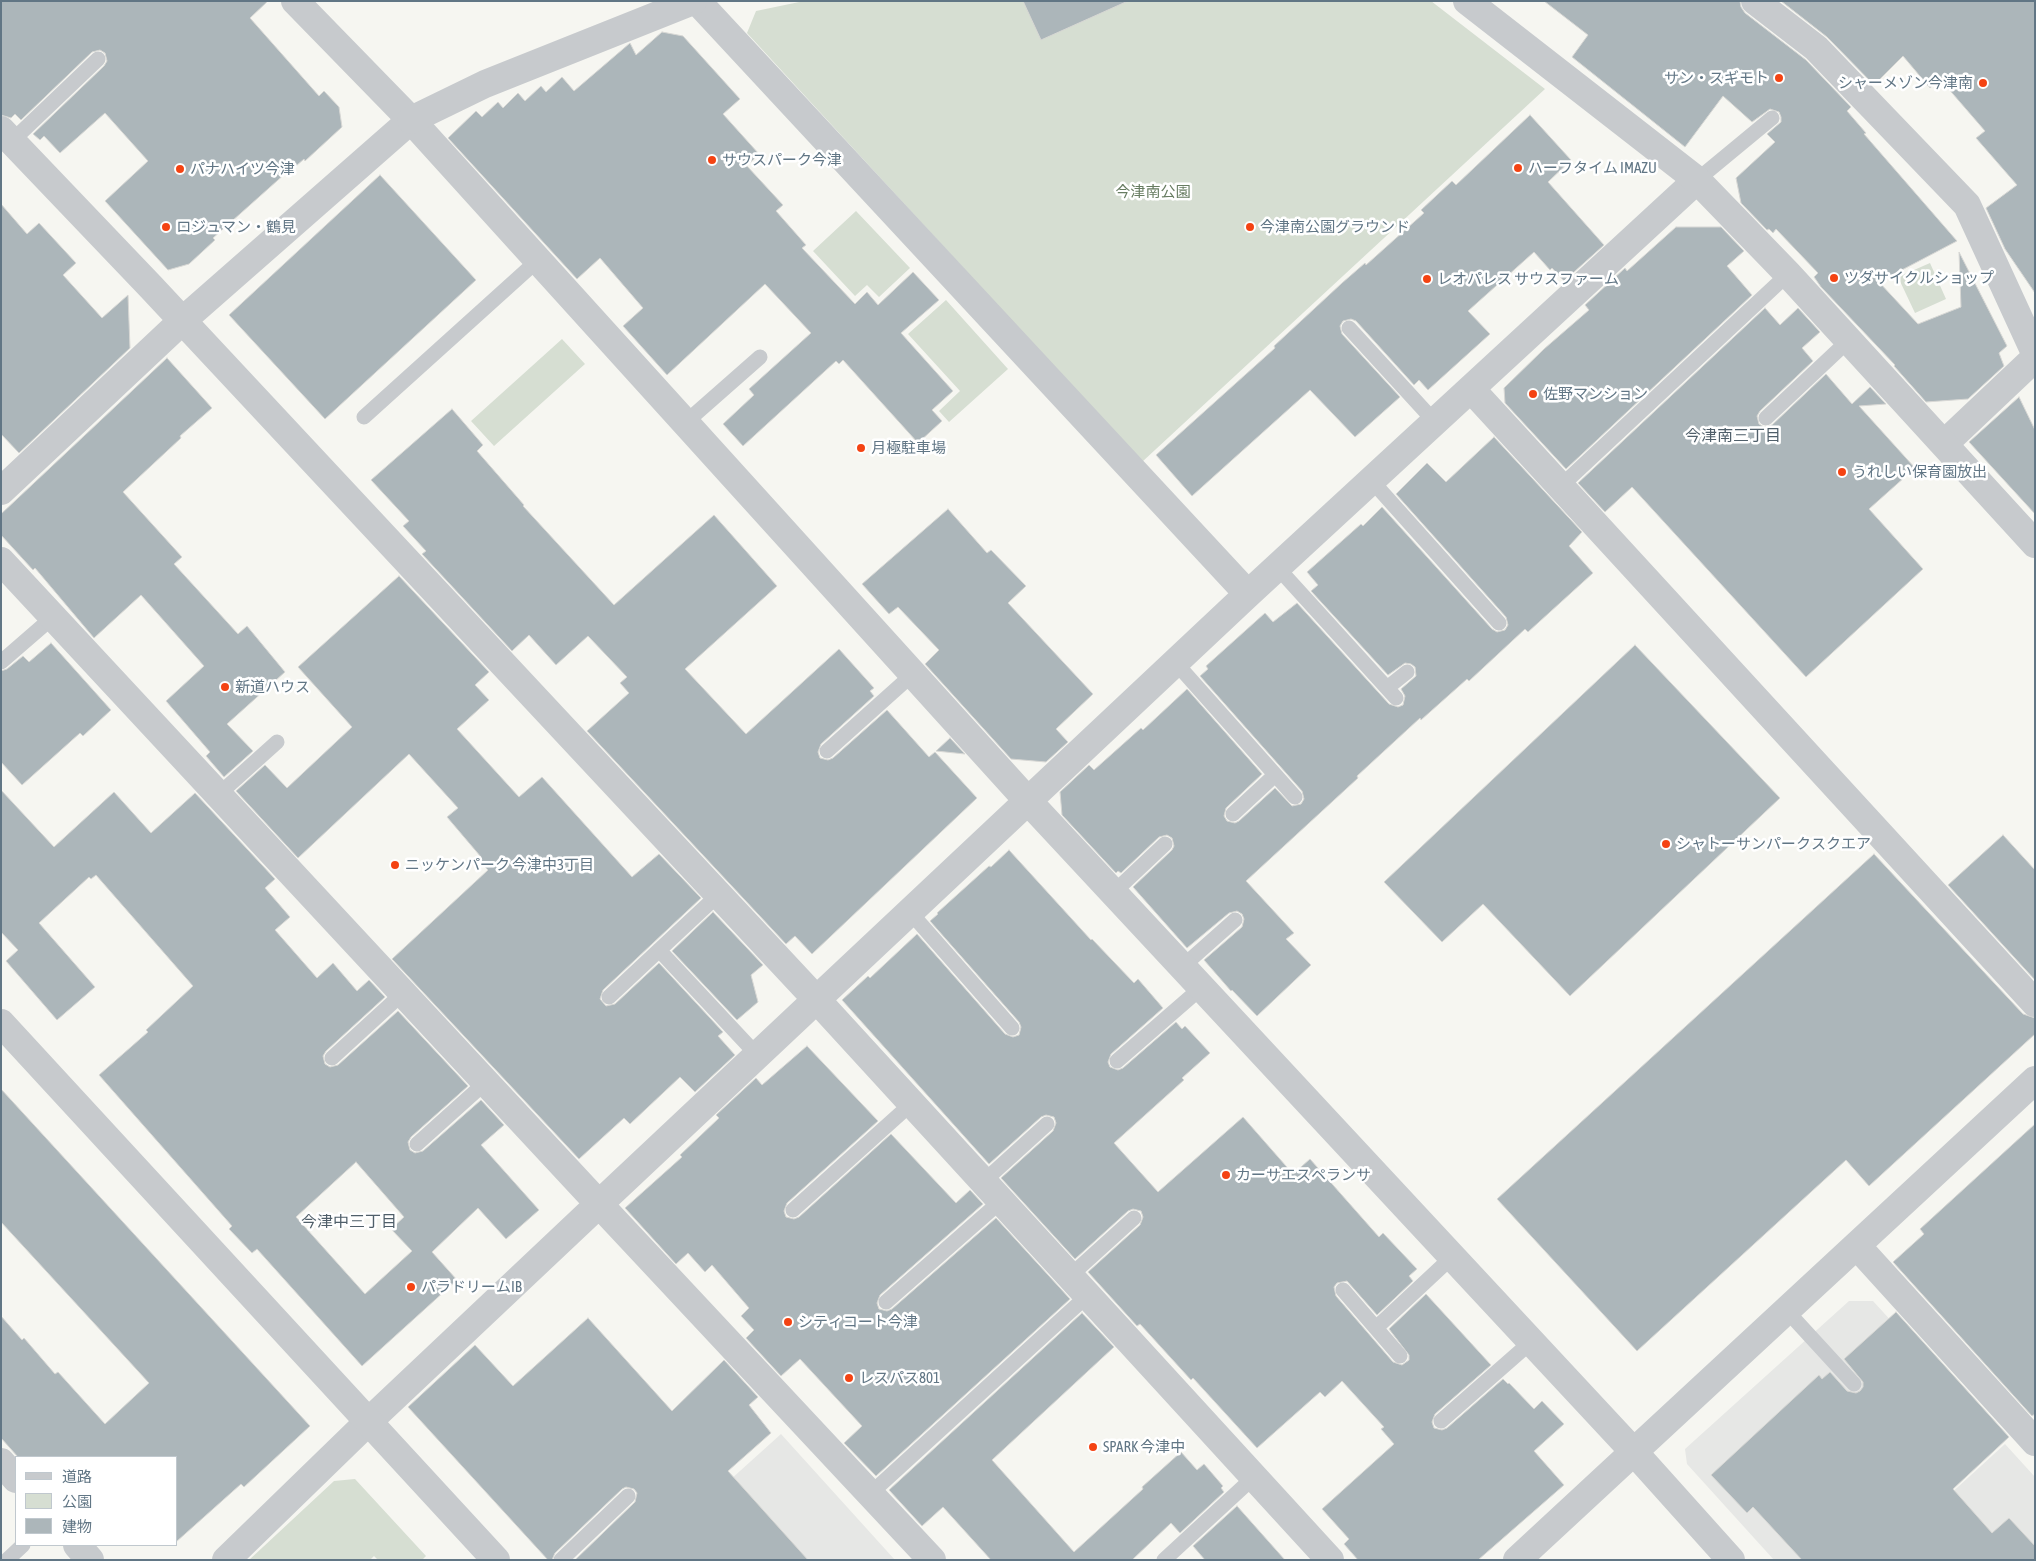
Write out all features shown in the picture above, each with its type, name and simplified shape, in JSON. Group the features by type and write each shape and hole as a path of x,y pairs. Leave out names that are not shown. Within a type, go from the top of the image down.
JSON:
{"street":[{"path":"295,1 410,120 1028,801 1634,1452 1731,1560"},
{"path":"1,491 182,321 410,120 485,84 695,1 1248,594"},
{"path":"1467,1 1697,180 1788,274 1945,443 2035,544"},
{"path":"1755,1 1816,48 1967,205 2035,353"},
{"path":"6,135 817,1000 1330,1560"},
{"path":"226,1560 368,1422 1175,662 1697,180"},
{"path":"1945,443 2035,358"},
{"path":"1471,389 2035,1003"},
{"path":"1,561 932,1560"},
{"path":"1,1023 496,1560"},
{"path":"1517,1560 2035,1080"},
{"path":"1857,1246 2035,1442"},
{"path":"1,1462 15,1478"},
{"path":"78,1546 90,1560"}],"lane":[{"path":"6,135 98,60"},
{"path":"1697,180 1772,118"},
{"path":"364,417 538,260"},
{"path":"1561,486 1788,274"},
{"path":"1349,328 1435,422"},
{"path":"1766,418 1849,340"},
{"path":"685,423 760,357"},
{"path":"1372,481 1499,623"},
{"path":"1277,567 1392,693 1407,672"},
{"path":"1,662 53,617"},
{"path":"1175,662 1295,797"},
{"path":"827,751 913,674"},
{"path":"218,795 278,742"},
{"path":"1233,814 1275,775"},
{"path":"1113,893 1165,844"},
{"path":"609,997 718,895"},
{"path":"910,912 1012,1028"},
{"path":"1182,967 1235,920"},
{"path":"659,950 758,1056"},
{"path":"1117,1061 1202,988"},
{"path":"332,1058 403,993"},
{"path":"417,1144 486,1082"},
{"path":"793,1210 912,1104"},
{"path":"886,1302 992,1192 1047,1124"},
{"path":"870,1494 1079,1286 1134,1218"},
{"path":"1376,1328 1452,1257"},
{"path":"1343,1290 1400,1356"},
{"path":"1786,1311 1854,1384"},
{"path":"1441,1421 1531,1342"},
{"path":"1164,1560 1254,1477"},
{"path":"561,1560 628,1496"},
{"path":"7,1560 22,1546"}],"shaded area":[{"path":"1849,1301 1873,1301 2002,1442 1873,1560 1774,1560 1687,1464 1685,1449"},
{"path":"781,1434 895,1560 727,1560 689,1517"},
{"path":"2005,1444 2035,1477 2035,1560 1878,1560"}],"green space":[{"name":"今津南公園","path":"804,1 1431,1 1545,89 1142,462 747,33 756,11"},
{"path":"856,211 910,268 879,297 867,285 855,296 813,251"},
{"path":"1930,263 1946,299 1915,313 1898,277"},
{"path":"946,300 1008,369 949,422 939,411 960,391 908,334"},
{"path":"562,339 585,364 494,446 471,421"},
{"path":"355,1479 426,1556 422,1560 378,1560 374,1556 370,1560 249,1560 334,1481"}],"building":[{"path":"1,1 268,1 250,18 319,96 324,91 339,107 342,127 305,161 304,159 287,172 213,238 215,240 189,264 168,270 105,201 148,161 105,113 60,153 44,136 40,140 33,134 104,66 107,61 105,53 100,50 92,52 21,120 15,114 11,118 1,115"},
{"path":"1023,1 1128,1 1041,40"},
{"path":"1544,1 1740,1 1745,13 1806,60 1851,107 1847,111 1866,133 1864,134 1957,241 1879,282 1918,324 1961,307 1959,252 2007,346 1999,353 2004,366 1968,399 1926,402 1895,365 1821,287 1814,277 1818,273 1776,229 1773,233 1769,229 1767,230 1741,203 1736,178 1775,142 1767,134 1781,122 1779,112 1770,109 1752,122 1723,96 1685,147 1572,57 1588,35"},
{"path":"1781,1 2035,1 2035,293 2005,249 1986,208 2017,185 1976,138 1985,131 1940,79 1930,88 1903,56 1874,85 1827,37"},
{"path":"662,32 683,36 740,99 723,114 759,154 747,166 783,205 776,211 806,245 802,248 855,304 867,292 878,305 913,272 939,300 901,333 953,391 932,410 942,421 918,443 843,360 839,364 836,361 743,446 723,424 754,395 749,389 811,333 765,284 667,375 623,326 643,308 600,258 577,279 448,138 476,111 482,117 498,102 503,108 518,93 525,101 541,86 546,92 562,77 574,91 630,43 636,55"},
{"path":"1530,115 1571,160 1548,182 1604,245 1564,281 1552,268 1550,270 1534,252 1468,311 1490,334 1428,390 1419,380 1414,385 1356,321 1351,319 1343,321 1340,326 1342,334 1400,397 1355,437 1310,390 1192,496 1156,455 1275,348 1274,346 1342,283 1365,263 1366,265 1424,213 1421,210 1452,181 1456,185"},
{"path":"380,175 476,280 325,419 229,315"},
{"path":"1,204 27,234 39,223 76,263 63,275 102,318 128,295 130,348 19,453 1,434"},
{"path":"1676,227 1721,227 1744,251 1727,266 1752,295 1566,469 1505,403 1504,388 1544,349 1589,310 1585,305 1625,268 1627,271"},
{"path":"1765,308 1780,325 1798,308 1820,332 1802,348 1813,361 1760,411 1757,416 1759,424 1764,427 1772,425 1826,374 1852,404 1870,387 1886,404 1859,406 1915,468 1869,509 1923,569 1806,677 1632,487 1605,512 1578,483"},
{"path":"167,358 212,408 180,436 181,438 123,492 182,557 174,564 238,634 247,626 285,672 227,724 253,751 224,777 206,756 210,752 166,701 204,666 141,595 94,638 35,568 33,570 1,535 1,514"},
{"path":"2019,397 2035,430 2035,514 1969,442"},
{"path":"452,409 483,445 477,451 523,506 614,605 714,515 777,586 685,669 746,734 839,649 874,688 870,691 874,696 821,744 818,752 820,758 828,760 833,758 887,710 929,757 935,752 977,798 812,954 795,936 786,944 587,731 629,693 620,683 627,677 588,636 556,665 529,635 512,651 422,554 426,551 403,526 409,521 371,480"},
{"path":"1494,437 1582,532 1569,546 1593,573 1528,632 1525,629 1469,681 1467,679 1421,720 1420,718 1246,881 1294,933 1286,939 1311,965 1257,1016 1231,991 1204,960 1242,927 1244,919 1242,914 1237,911 1229,913 1187,948 1133,887 1172,850 1174,846 1172,838 1167,835 1159,837 1121,873 1118,871 1116,873 1062,815 1060,792 1089,765 1094,770 1141,728 1143,730 1187,689 1262,774 1226,808 1224,816 1227,821 1235,823 1239,821 1275,788 1292,806 1301,804 1304,799 1302,791 1200,676 1208,669 1206,666 1265,613 1273,622 1297,603 1389,704 1398,707 1403,705 1405,696 1401,689 1416,676 1415,667 1405,663 1388,675 1311,591 1318,585 1307,572 1361,524 1363,526 1382,507 1492,629 1497,632 1505,630 1508,625 1506,617 1396,494 1427,463 1446,482"},
{"path":"948,509 987,553 991,550 1026,586 1008,603 1093,694 1056,729 1068,742 1046,762 1011,759 925,664 939,650 898,607 889,614 862,584"},
{"path":"399,576 489,672 475,685 489,700 457,729 519,797 542,777 632,877 659,854 701,898 603,990 600,999 606,1006 615,1004 659,963 723,1032 718,1036 735,1055 695,1092 680,1077 630,1124 624,1118 579,1159 392,959 488,870 478,860 481,857 447,817 458,808 409,754 298,858 236,791 265,765 287,788 352,727 298,667"},
{"path":"51,643 111,710 83,736 80,733 22,785 1,762 1,671 7,669 23,656 29,662"},
{"name":"シャトーサンパークスクエア","path":"1635,645 1780,798 1570,996 1483,904 1442,942 1384,882"},
{"path":"950,738 965,754 936,751"},
{"path":"1,790 54,847 114,792 151,833 195,793 275,879 265,888 290,917 275,930 317,978 333,963 357,991 369,980 385,997 326,1051 323,1056 325,1064 330,1067 338,1065 398,1011 468,1086 411,1137 408,1142 410,1150 415,1153 423,1151 481,1100 504,1125 481,1145 539,1210 506,1239 478,1208 432,1252 457,1280 362,1366 257,1249 252,1253 229,1229 232,1226 99,1075 148,1032 146,1030 193,986 96,875 91,879 89,877 39,923 95,987 57,1020 6,961 18,950 1,932","holes":["356,1162 404,1217 391,1229 412,1251 365,1294 296,1217"]},
{"path":"2003,835 2035,870 2035,980 1948,885"},
{"path":"1009,850 1091,940 1134,983 1138,979 1163,1008 1111,1054 1108,1062 1110,1067 1118,1070 1123,1068 1176,1022 1182,1029 1185,1026 1210,1053 1182,1078 1184,1080 1114,1143 1158,1192 1243,1117 1293,1174 1310,1159 1379,1237 1383,1233 1417,1269 1409,1276 1413,1281 1377,1315 1347,1281 1337,1283 1334,1287 1336,1296 1393,1362 1402,1365 1409,1360 1409,1355 1389,1329 1426,1294 1491,1365 1435,1414 1432,1422 1434,1428 1442,1430 1447,1428 1503,1379 1534,1409 1542,1401 1564,1424 1534,1451 1564,1485 1478,1560 1358,1560 1344,1544 1349,1539 1322,1509 1394,1444 1381,1429 1384,1427 1342,1381 1325,1397 1320,1392 1257,1448 1193,1378 1191,1380 1140,1324 1137,1326 1088,1272 1140,1225 1143,1217 1141,1211 1133,1209 1128,1211 1075,1259 1001,1178 1053,1131 1056,1123 1054,1117 1046,1115 1041,1117 989,1164 842,1000 868,976 870,978 917,934 1005,1034 1013,1037 1019,1035 1021,1027 1019,1022 930,921"},
{"path":"1874,854 2023,1014 2035,1018 2035,1034 1869,1186 1846,1160 1637,1351 1497,1199"},
{"path":"713,912 763,965 751,975 758,1002 737,1020 672,951"},
{"path":"807,1046 878,1121 787,1203 784,1211 786,1217 794,1219 799,1217 891,1134 956,1203 970,1190 983,1204 880,1295 877,1303 879,1309 887,1311 892,1309 996,1218 1070,1299 876,1476 844,1443 862,1426 800,1359 781,1376 746,1338 754,1330 741,1316 749,1308 712,1265 705,1272 688,1253 676,1264 625,1208 682,1157 680,1155 719,1118 716,1115 756,1078 762,1085"},
{"path":"1,1089 310,1426 244,1487 241,1484 178,1540 178,1456 17,1456 1,1438 1,1316 22,1340 24,1338 55,1374 58,1372 105,1424 149,1383 1,1222"},
{"path":"2035,1124 2035,1414 2032,1416 1893,1262 1924,1234 1920,1229"},
{"path":"1896,1312 2009,1437 1953,1489 1992,1533 2009,1518 2035,1546 2035,1560 1802,1560 1753,1507 1747,1513 1711,1475 1819,1375 1822,1379 1830,1372 1847,1391 1856,1393 1860,1391 1863,1387 1863,1382 1844,1359"},
{"path":"1082,1313 1114,1347 992,1460 1074,1552 1181,1452 1197,1470 1204,1464 1223,1486 1221,1488 1224,1492 1180,1533 1171,1523 1132,1560 991,1560 943,1507 922,1526 889,1490"},
{"path":"588,1318 672,1411 724,1360 758,1397 749,1405 771,1433 728,1471 808,1560 575,1560 635,1502 637,1493 634,1489 626,1487 555,1553 552,1560 548,1560 408,1407 475,1345 513,1386"},
{"path":"1237,1506 1285,1560 1205,1560 1193,1546"}],"place":[{"name":"サン・スギモト","path":"1779,78"},
{"name":"シャーメゾン今津南","path":"1983,83"},
{"name":"サウスパーク今津","path":"712,160"},
{"name":"ハーフタイム IMAZU","path":"1518,168"},
{"name":"パナハイツ今津","path":"180,169"},
{"name":"ロジュマン・鶴見","path":"166,227"},
{"name":"今津南公園グラウンド","path":"1250,227"},
{"name":"ツダサイクルショップ","path":"1834,278"},
{"name":"レオパレス サウスファーム","path":"1427,279"},
{"name":"佐野マンション","path":"1533,394"},
{"name":"月極駐車場","path":"861,448"},
{"name":"うれしい保育園放出","path":"1842,472"},
{"name":"新道ハウス","path":"225,687"},
{"name":"シャトーサンパークスクエア","path":"1666,844"},
{"name":"ニッケンパーク 今津中3丁目","path":"395,865"},
{"name":"カーサエスペランサ","path":"1226,1175"},
{"name":"パラドリームIB","path":"411,1287"},
{"name":"シティコート今津","path":"788,1322"},
{"name":"レスパス801","path":"849,1378"},
{"name":"SPARK 今津中","path":"1093,1447"}],"district":[{"name":"今津南三丁目","path":"1733,436"},
{"name":"今津中三丁目","path":"349,1222"}]}
